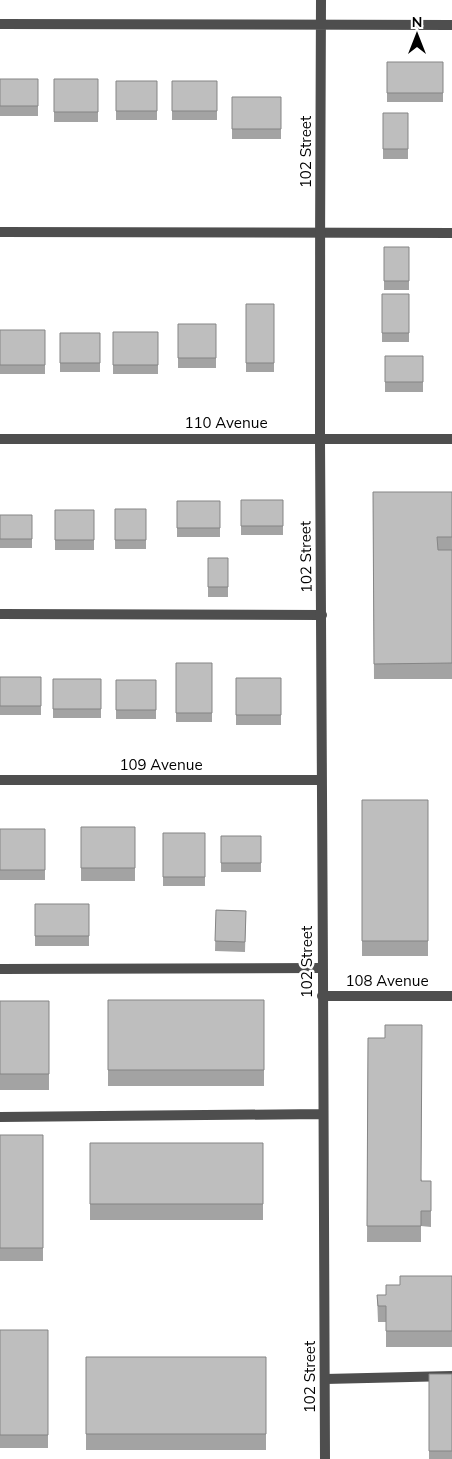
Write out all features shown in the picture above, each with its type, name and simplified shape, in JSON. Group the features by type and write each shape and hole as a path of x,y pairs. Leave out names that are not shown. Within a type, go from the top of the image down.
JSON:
{"street":[{"name":"102 Street","path":"321,0 320,438 325,1459"},
{"path":"0,24 452,25"},
{"path":"0,232 452,233"},
{"name":"110 Avenue","path":"0,439 452,438"},
{"path":"0,614 322,615"},
{"name":"109 Avenue","path":"0,780 322,780"},
{"path":"0,969 322,968"},
{"name":"108 Avenue","path":"322,996 452,996"},
{"path":"0,1117 322,1114"},
{"path":"325,1378 452,1376"}],"building":[{"path":"387,62 443,62 443,93 387,93"},
{"path":"0,79 38,79 38,106 0,106"},
{"path":"54,79 98,79 98,112 54,112"},
{"path":"116,81 157,81 157,111 116,111"},
{"path":"172,81 217,81 217,111 172,111"},
{"path":"232,97 281,97 281,129 232,129"},
{"path":"383,113 408,113 408,149 383,149"},
{"path":"384,247 409,247 409,281 384,281"},
{"path":"382,294 409,294 409,333 382,333"},
{"path":"246,304 274,304 274,363 246,363"},
{"path":"178,324 216,324 216,358 178,358"},
{"path":"0,330 45,330 45,365 0,365"},
{"path":"113,332 158,332 158,365 113,365"},
{"path":"60,333 100,333 100,363 60,363"},
{"path":"385,356 423,356 423,382 385,382"},
{"path":"373,492 452,492 452,537 437,537 438,550 452,550 452,663 374,664"},
{"path":"241,500 283,500 283,526 241,526"},
{"path":"177,501 220,501 220,528 177,528"},
{"path":"115,509 146,509 146,540 115,540"},
{"path":"55,510 94,510 94,540 55,540"},
{"path":"0,515 32,515 32,539 0,539"},
{"path":"208,558 228,558 228,587 208,587"},
{"path":"176,663 212,663 212,713 176,713"},
{"path":"0,677 41,677 41,706 0,706"},
{"path":"236,678 281,678 281,715 236,715"},
{"path":"53,679 101,679 101,709 53,709"},
{"path":"116,680 156,680 156,710 116,710"},
{"path":"362,800 428,800 428,941 362,941"},
{"path":"81,827 135,827 135,868 81,868"},
{"path":"0,829 45,829 45,870 0,870"},
{"path":"163,833 205,833 205,877 163,877"},
{"path":"221,836 261,836 261,863 221,863"},
{"path":"35,904 89,904 89,936 35,936"},
{"path":"216,910 246,911 245,942 215,941"},
{"path":"108,1000 264,1000 264,1070 108,1070"},
{"path":"0,1001 49,1001 49,1074 0,1074"},
{"path":"385,1025 422,1025 421,1181 431,1181 431,1211 421,1211 421,1226 367,1226 368,1038 385,1038"},
{"path":"0,1135 43,1135 43,1248 0,1248"},
{"path":"90,1143 263,1143 263,1204 90,1204"},
{"path":"400,1276 452,1276 452,1331 386,1331 386,1306 378,1306 377,1295 386,1295 386,1285 400,1285"},
{"path":"0,1330 48,1330 48,1435 0,1435"},
{"path":"86,1357 266,1357 266,1434 86,1434"},
{"path":"429,1374 452,1374 452,1451 429,1451"}]}
